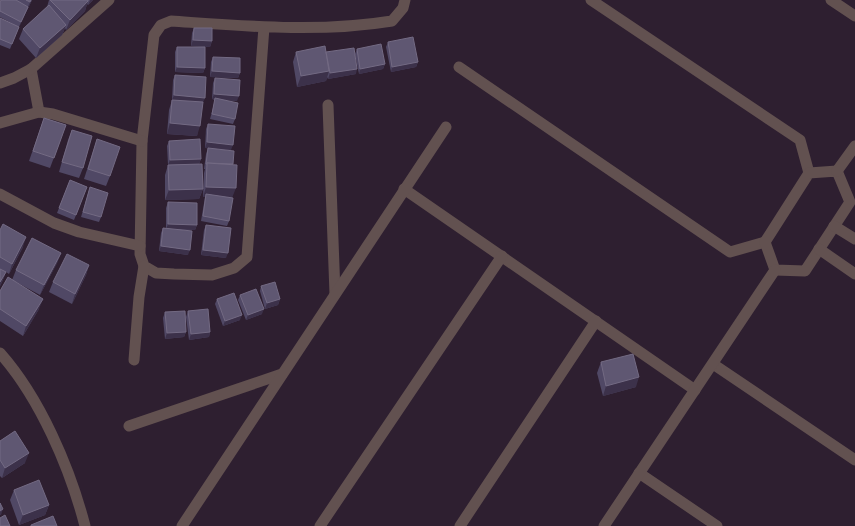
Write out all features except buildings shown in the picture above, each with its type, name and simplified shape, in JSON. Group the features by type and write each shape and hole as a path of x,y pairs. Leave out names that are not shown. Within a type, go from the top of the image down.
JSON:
{"street":[{"path":"0,83 14,78 31,69 109,0"},
{"path":"134,360 139,297 144,266 140,254 142,141 154,35 161,26 171,21 264,27 370,25 392,21 403,8 405,0"},
{"path":"459,67 730,252 765,242 810,173 800,140 591,0"},
{"path":"831,0 855,16"},
{"path":"144,266 156,273 212,275 234,268 247,257 264,27"},
{"path":"31,69 39,112"},
{"path":"328,105 335,294"},
{"path":"0,123 39,112 53,114 142,141"},
{"path":"182,526 446,127"},
{"path":"837,171 855,146"},
{"path":"810,173 837,171"},
{"path":"775,270 805,271 850,202 837,171"},
{"path":"404,189 695,390"},
{"path":"0,194 60,226 79,232 140,246"},
{"path":"834,226 855,239"},
{"path":"765,242 775,270"},
{"path":"819,249 855,274"},
{"path":"320,526 502,256"},
{"path":"604,526 775,270"},
{"path":"460,526 596,321"},
{"path":"0,353 9,363 40,410 79,503 85,526"},
{"path":"712,364 855,460"},
{"path":"129,426 282,374"},
{"path":"639,473 717,526"}]}
